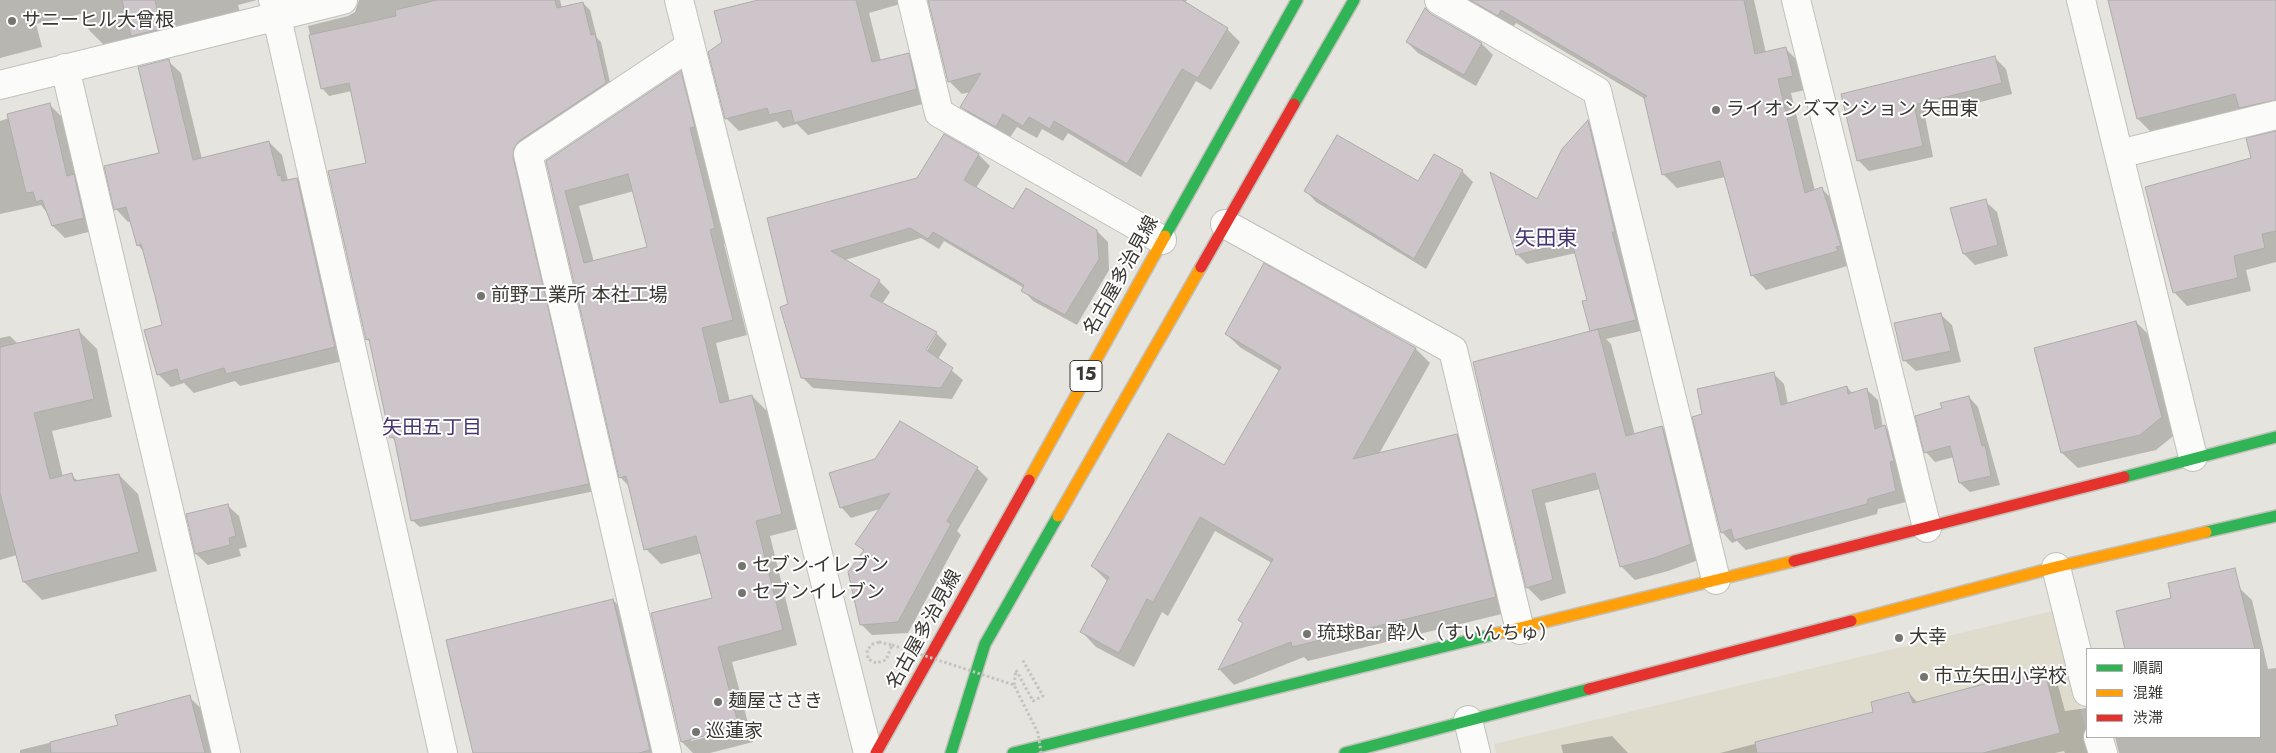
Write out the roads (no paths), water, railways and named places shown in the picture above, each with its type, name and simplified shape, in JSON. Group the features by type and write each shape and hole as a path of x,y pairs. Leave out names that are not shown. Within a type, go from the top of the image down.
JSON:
{"street":[{"path":"0,84 65,68 275,8 343,0"},
{"path":"679,0 868,753"},
{"path":"912,0 939,113 1162,240"},
{"name":"名古屋多治見線","path":"876,753 1297,0"},
{"name":"15","path":"950,753 985,644 1354,0"},
{"path":"1439,0 1597,91 1716,580"},
{"path":"1796,0 1927,528"},
{"path":"2081,0 2193,457"},
{"path":"275,8 443,753"},
{"path":"666,753 528,154 690,46"},
{"path":"65,68 226,753"},
{"path":"2119,154 2276,115"},
{"path":"1225,224 1453,350 1520,630"},
{"path":"1013,753 1520,630 1927,528 2193,457 2276,437"},
{"path":"1345,753 2056,567 2276,516"},
{"path":"2056,567 2086,688"},
{"path":"1468,720 1476,753"},
{"path":"2098,738 2102,753"}],"place":[{"name":"サニーヒル大曾根","path":"12,21"},
{"name":"ライオンズマンション 矢田東","path":"1716,110"},
{"name":"前野工業所 本社工場","path":"481,296"},
{"name":"セブン-イレブン","path":"742,566"},
{"name":"セブンイレブン","path":"742,593"},
{"name":"琉球Bar 酔人（すいんちゅ）","path":"1307,634"},
{"name":"大幸","path":"1899,638"},
{"name":"市立矢田小学校","path":"1924,677"},
{"name":"麺屋ささき","path":"718,702"},
{"name":"巡蓮家","path":"696,732"}],"district":[{"name":"矢田東","path":"1546,240"},
{"name":"矢田五丁目","path":"432,429"}]}
